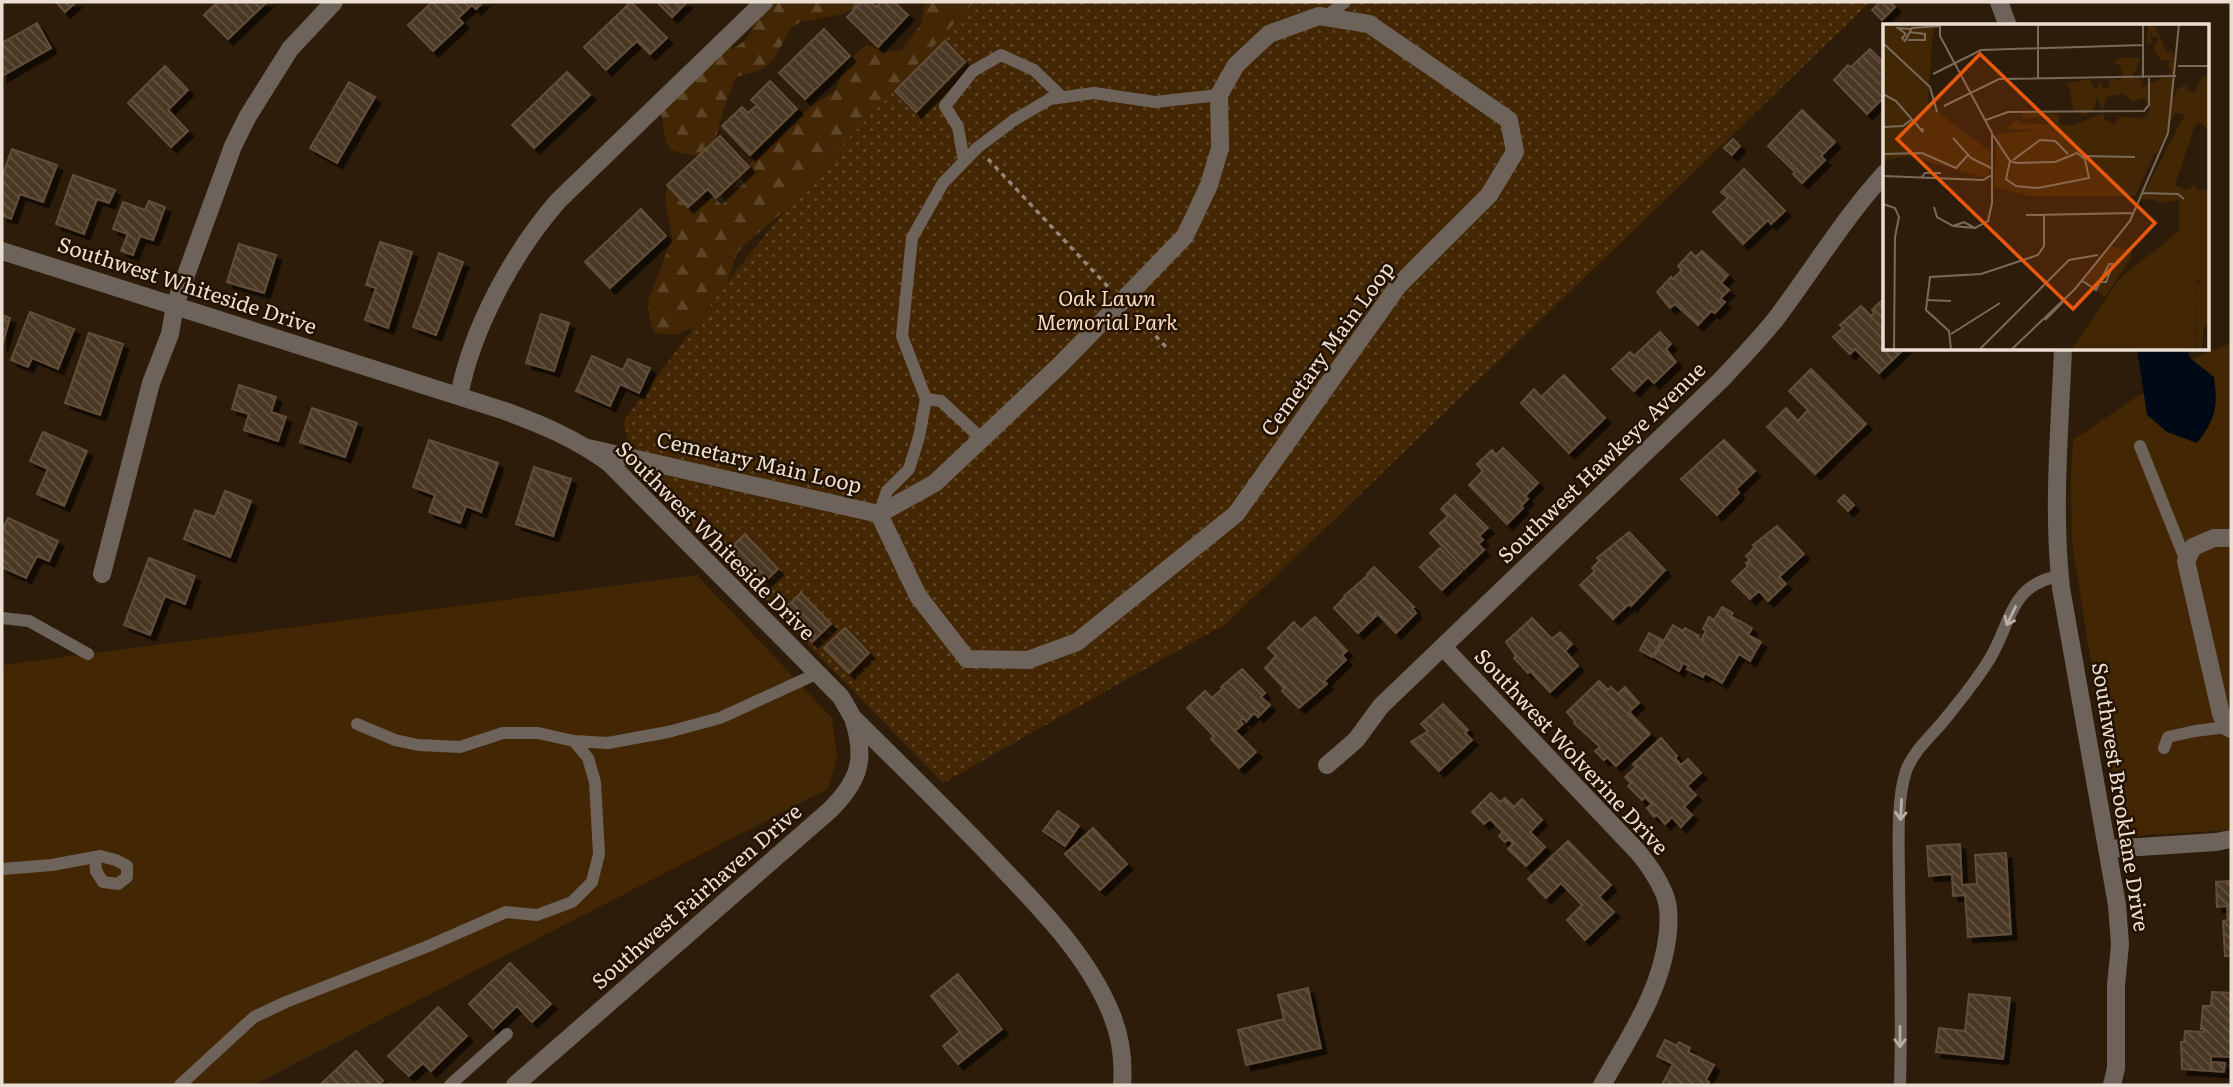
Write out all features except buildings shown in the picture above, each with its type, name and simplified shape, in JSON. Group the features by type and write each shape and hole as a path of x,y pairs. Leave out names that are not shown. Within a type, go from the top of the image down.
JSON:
{"street":[{"path":"102,574 151,383 170,334 175,305 233,146 248,116 290,49 334,2"},
{"path":"459,396 469,357 490,308 538,223 764,2"},
{"path":"1999,2 2007,24"},
{"name":"Cemetary Main Loop","path":"588,448 879,514 935,483 1062,363 1185,236 1203,198 1220,148 1219,95 1236,65 1269,34 1319,16 1369,24 1509,120 1515,152 1489,195 1398,286 1236,514 1077,642 1028,660 967,659 918,596 879,514"},
{"name":"Southwest Hawkeye Avenue","path":"1327,765 1356,740 1381,706 1721,380 1774,321 1867,193 1883,175"},
{"name":"Southwest Whiteside Drive","path":"2,251 555,429 609,463 841,698 853,718 965,829 1074,949 1099,989 1116,1027 1124,1063 1122,1085"},
{"name":"Southwest Brooklane Drive","path":"2063,350 2057,487 2060,576 2117,905 2120,945 2116,985 2117,1080"},
{"path":"2229,728 2221,714 2186,561 2193,547 2214,538 2231,538"},
{"name":"Southwest Wolverine Drive","path":"1443,647 1638,852 1665,895 1669,919 1665,956 1652,996 1602,1085"},
{"name":"Southwest Fairhaven Drive","path":"516,1085 769,865 845,795 857,774 861,756 860,740 853,718"},
{"path":"2108,849 2231,839"}],"lane":[{"path":"1325,17 1345,2"},
{"path":"964,161 958,127 945,106 973,71 1001,55 1034,70 1062,97"},
{"path":"879,514 887,491 909,470 919,437 926,399 902,336 912,238 943,183 977,148 1014,120 1050,99 1094,93 1155,102 1219,95"},
{"path":"926,399 941,401 982,439"},
{"path":"2140,446 2186,561"},
{"path":"1900,1085 1899,848 1902,793 1907,770 1918,750 1976,680 1991,657 2020,596 2028,587 2042,579 2060,576"},
{"path":"2,618 29,621 88,654"},
{"path":"357,724 396,740 418,745 460,747 503,733 538,733 574,741 608,743 668,732 720,718 816,674"},
{"path":"2164,748 2168,737 2195,730 2229,728"},
{"path":"180,1085 254,1017 286,1002 426,947 506,912 537,915 572,902 592,883 599,855 595,782 589,758 574,741"},
{"path":"2,869 52,865 95,857"},
{"path":"450,1085 507,1034"}],"path":[{"path":"977,148 1168,349"}],"green space":[{"path":"763,2 868,2 843,14 800,22 791,28 774,59 767,66 736,77 713,148 697,155 671,150 666,141 660,108 723,44 733,48 745,40"},
{"path":"924,2 1334,2 839,164 744,245 737,253 723,294 707,308 696,326 675,335 654,333 648,301 672,238 665,200 667,188 679,185 708,201 734,175 764,153 806,110 836,90 847,64 855,54 867,45 884,52 902,50 922,22"},
{"name":"Oak Lawn Memorial Park","path":"974,2 1870,2 1227,623 943,783 638,471 623,422 736,271 804,187"},
{"path":"2231,343 2231,830 2132,836 2122,830 2116,819 2072,543 2073,440 2192,359"},
{"path":"697,575 832,718 837,759 828,789 254,1085 2,1085 2,665"}],"shaded area":[{"path":"2137,350 2188,350 2190,358 2214,377 2214,412 2197,443 2167,432 2147,415"}]}
